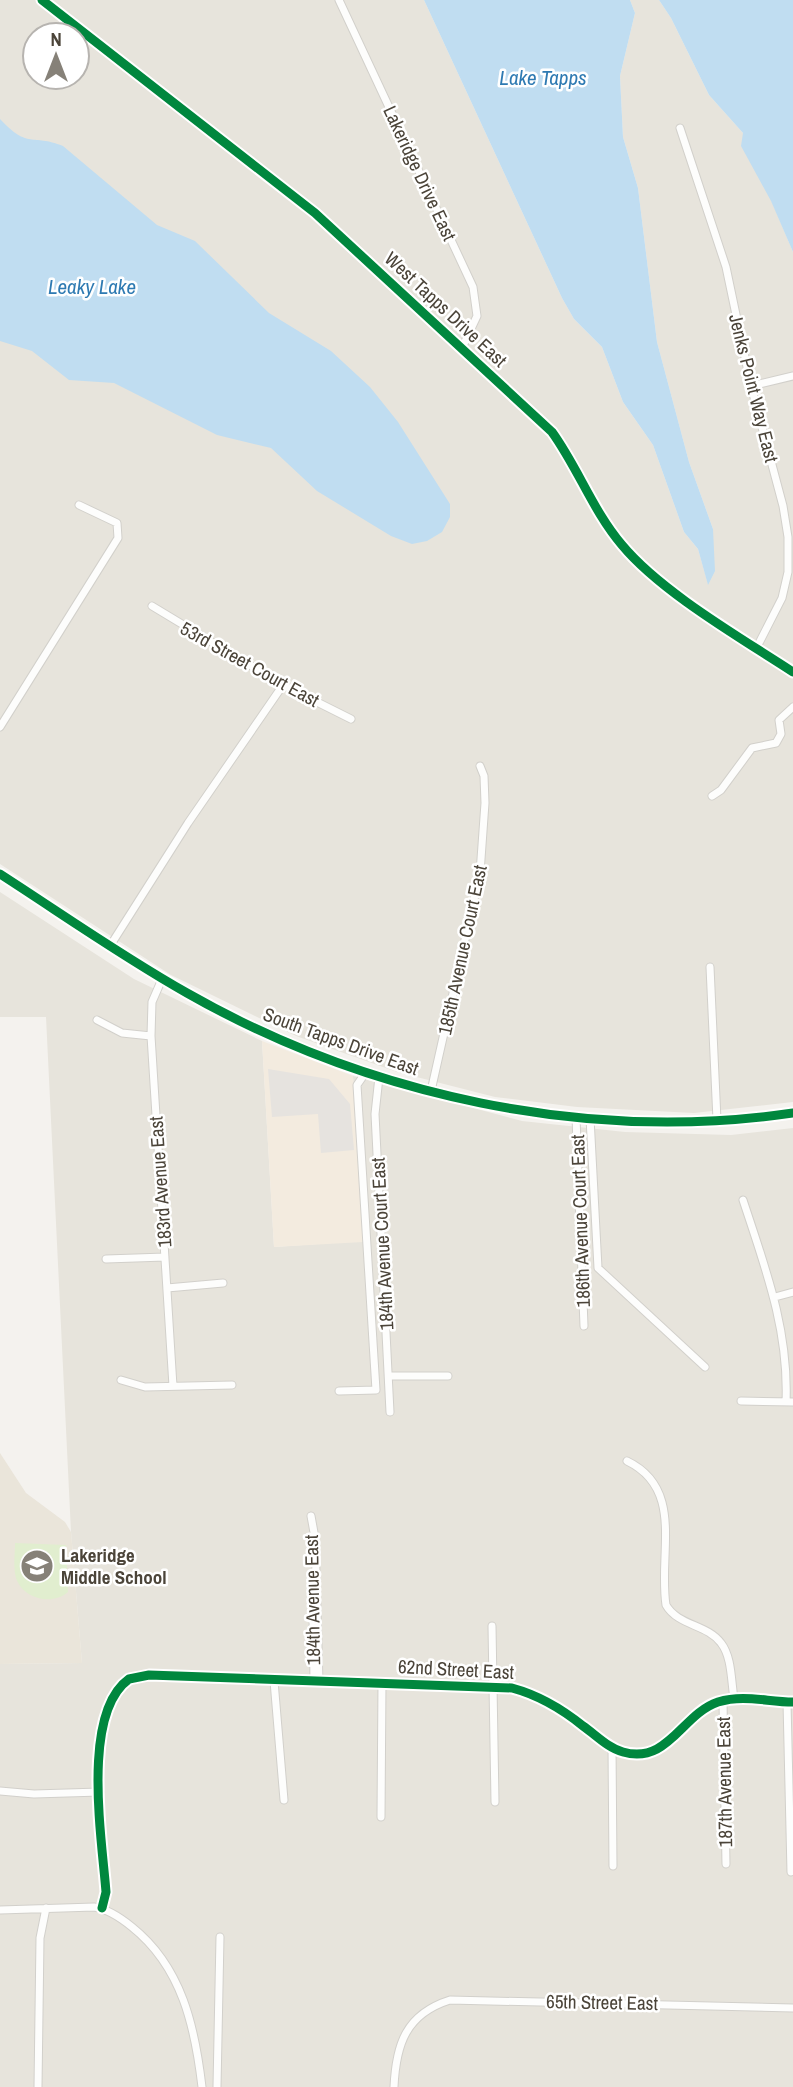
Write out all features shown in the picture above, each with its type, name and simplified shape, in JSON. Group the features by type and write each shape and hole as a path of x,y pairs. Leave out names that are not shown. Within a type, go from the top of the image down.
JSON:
{"street":[{"name":"West Tapps Drive East","path":"41,0 314,212 552,432 567,452 608,528 629,553 684,598 793,672"},
{"name":"Lakeridge Drive East","path":"339,0 473,287 477,316 462,348"},
{"name":"Jenks Point Way East","path":"680,128 726,267 751,386 783,506 789,546 788,572 778,610 757,647"},
{"path":"751,386 793,376"},
{"path":"783,506 793,503"},
{"path":"0,727 118,538 120,527 117,523 79,505"},
{"name":"53rd Street Court East","path":"152,606 283,685 351,719"},
{"path":"110,946 175,843 283,685"},
{"path":"712,796 721,790 752,748 776,743 780,734 779,720 793,707"},
{"name":"185th Avenue Court East","path":"431,1091 480,873 485,803 484,776 480,766"},
{"name":"South Tapps Drive East","path":"0,874 163,979 259,1030 379,1077 431,1091 576,1117 717,1120 793,1113"},
{"path":"709,967 717,1120"},
{"name":"183rd Avenue East","path":"163,979 152,1002 151,1036 173,1386"},
{"path":"97,1020 122,1033 151,1036"},
{"path":"339,1391 376,1390 357,1085 366,1072"},
{"name":"184th Avenue Court East","path":"379,1077 375,1114 390,1412"},
{"name":"186th Avenue Court East","path":"576,1117 584,1326"},
{"name":"186th Avenue Court East","path":"590,1118 598,1268 705,1367"},
{"path":"741,1401 789,1402 785,1347 775,1297 743,1200"},
{"path":"106,1259 164,1256"},
{"path":"167,1288 223,1283"},
{"path":"775,1297 793,1292"},
{"path":"389,1376 447,1376"},
{"path":"121,1380 145,1387 233,1385"},
{"name":"187th Avenue East","path":"627,1461 644,1469 656,1482 663,1500 666,1605 673,1615 713,1635 722,1644 730,1666 734,1698"},
{"name":"184th Avenue East","path":"311,1516 315,1538 317,1681 311,1516"},
{"path":"492,1626 495,1802"},
{"name":"62nd Street East","path":"100,1792 99,1759 104,1721 111,1702 123,1683 149,1675 493,1686 522,1690 544,1701 612,1747 638,1754 659,1750 702,1710 723,1701 734,1698 790,1702"},
{"path":"274,1681 284,1801"},
{"path":"381,1817 382,1683"},
{"name":"187th Avenue East","path":"723,1701 726,1864"},
{"path":"790,1702 791,1872"},
{"path":"612,1747 613,1866"},
{"path":"0,1791 34,1794 100,1792 106,1892 102,1908"},
{"path":"38,2087 40,1938 46,1908"},
{"path":"0,1910 102,1908 144,1937 169,1967 192,2029 202,2087"},
{"path":"217,2087 220,1937"},
{"name":"65th Street East","path":"394,2087 397,2049 404,2033 416,2018 439,2003 461,1998 793,2008"}],"shaded area":[{"path":"0,0 424,0 562,298 574,319 602,347 623,402 653,445 684,532 698,549 708,584 713,529 689,462 657,342 638,188 623,137 620,76 635,13 630,0 659,0 671,18 709,95 743,133 793,252 793,1102 694,1113 577,1107 495,1097 397,1072 296,1036 171,975 0,864"},
{"path":"0,892 134,979 262,1041 274,1247 362,1241 353,1076 522,1121 625,1132 731,1135 793,1128 793,2087 0,2087 0,1664 82,1663 71,1532 46,1017 0,1017"},
{"path":"262,1041 353,1076 363,1242 274,1247"},
{"path":"268,1069 329,1079 350,1104 354,1150 321,1153 318,1114 272,1117"},
{"name":"Lakeridge Middle School","path":"0,1453 26,1493 65,1522 71,1532 82,1663 0,1664"}],"green space":[{"path":"15,1543 66,1545 68,1592 54,1599 46,1599 25,1591 15,1574"}],"water":[{"name":"Lake Tapps","path":"424,0 630,0 635,13 620,76 623,137 638,188 657,342 689,462 713,529 715,571 708,585 698,549 684,532 653,445 623,402 602,347 574,319 562,298"},
{"path":"659,0 793,0 793,252 771,201 741,146 743,133 709,95 671,18"},
{"name":"Leaky Lake","path":"0,119 24,138 63,146 157,225 195,241 269,313 331,351 370,387 398,422 450,504 450,517 442,532 427,541 412,544 391,536 317,491 271,448 217,435 114,383 69,380 32,351 0,341"}],"cycle path":[{"path":"42,0 315,213 552,432 602,518 638,563 680,597 793,672"},
{"path":"0,874 187,993 257,1029 329,1059 404,1084 480,1103 558,1115 636,1121 715,1121 793,1113"},
{"path":"102,1908 106,1892 99,1810 100,1747 105,1719 114,1696 129,1679 149,1675 512,1688 558,1708 612,1748 639,1754 663,1745 705,1708 718,1702 746,1698 793,1702"}],"place":[{"name":"Lakeridge Middle School","path":"37,1566"}]}
